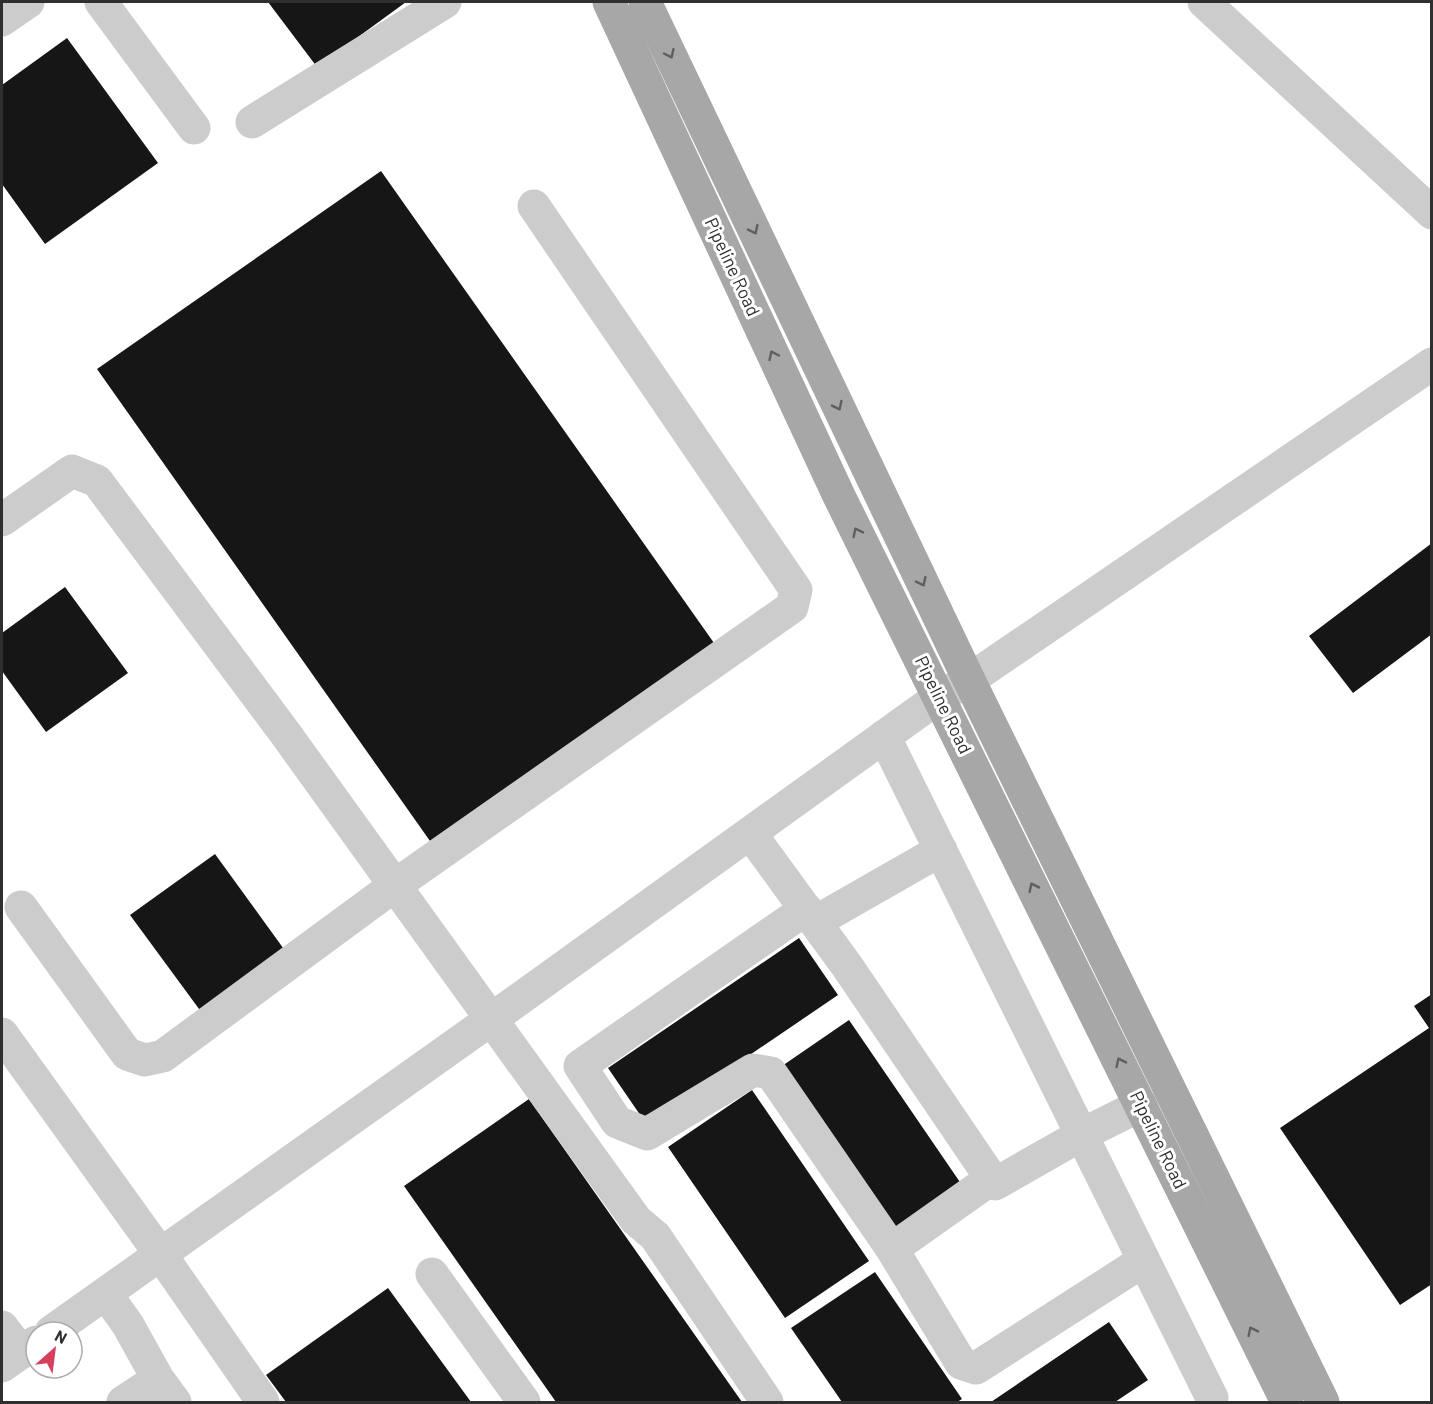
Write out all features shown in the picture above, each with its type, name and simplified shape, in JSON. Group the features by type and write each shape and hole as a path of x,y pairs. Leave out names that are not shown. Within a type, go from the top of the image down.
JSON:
{"main road":[{"name":"Pipeline Road","path":"609,2 839,496 1281,1390"},
{"name":"Pipeline Road","path":"645,2 969,680 1323,1402"},
{"path":"681,156 712,143"},
{"path":"1281,1390 1305,1364"}],"street":[{"path":"2,20 28,2"},
{"path":"101,2 194,128"},
{"path":"252,122 445,2"},
{"path":"1204,2 1431,213"},
{"path":"21,907 127,1054 145,1060 163,1056 394,886 792,607 796,590 534,206"},
{"path":"68,1320 939,697 969,680 1431,364"},
{"path":"2,520 72,471 97,481 493,1018 636,1220 655,1236 767,1402"},
{"path":"884,736 1212,1398"},
{"path":"750,833 995,1184 1141,1105"},
{"path":"941,850 810,916 580,1066 617,1122 647,1134 753,1070 771,1073 892,1249 961,1363 976,1368 1143,1261"},
{"path":"2,1034 161,1255 263,1402"},
{"path":"892,1249 991,1179"},
{"path":"432,1274 524,1402"},
{"path":"106,1294 129,1325 166,1391 123,1402"}],"building":[{"path":"268,2 406,2 317,67"},
{"path":"67,38 158,163 45,244 2,184 2,85"},
{"path":"381,171 714,643 430,841 97,369"},
{"path":"1432,543 1432,634 1353,693 1309,636"},
{"path":"65,587 128,673 46,732 2,671 2,633"},
{"path":"215,854 286,952 202,1013 130,915"},
{"path":"799,938 838,995 647,1125 608,1068"},
{"path":"1432,994 1432,1284 1400,1305 1280,1128 1429,1028 1414,1006"},
{"path":"849,1020 964,1188 897,1233 782,1066"},
{"path":"752,1090 869,1261 785,1318 668,1147"},
{"path":"529,1099 742,1402 556,1402 404,1186"},
{"path":"875,1272 962,1399 957,1402 842,1402 791,1328"},
{"path":"388,1288 471,1402 286,1402 266,1375"},
{"path":"1109,1322 1148,1380 1115,1402 991,1402"}]}
